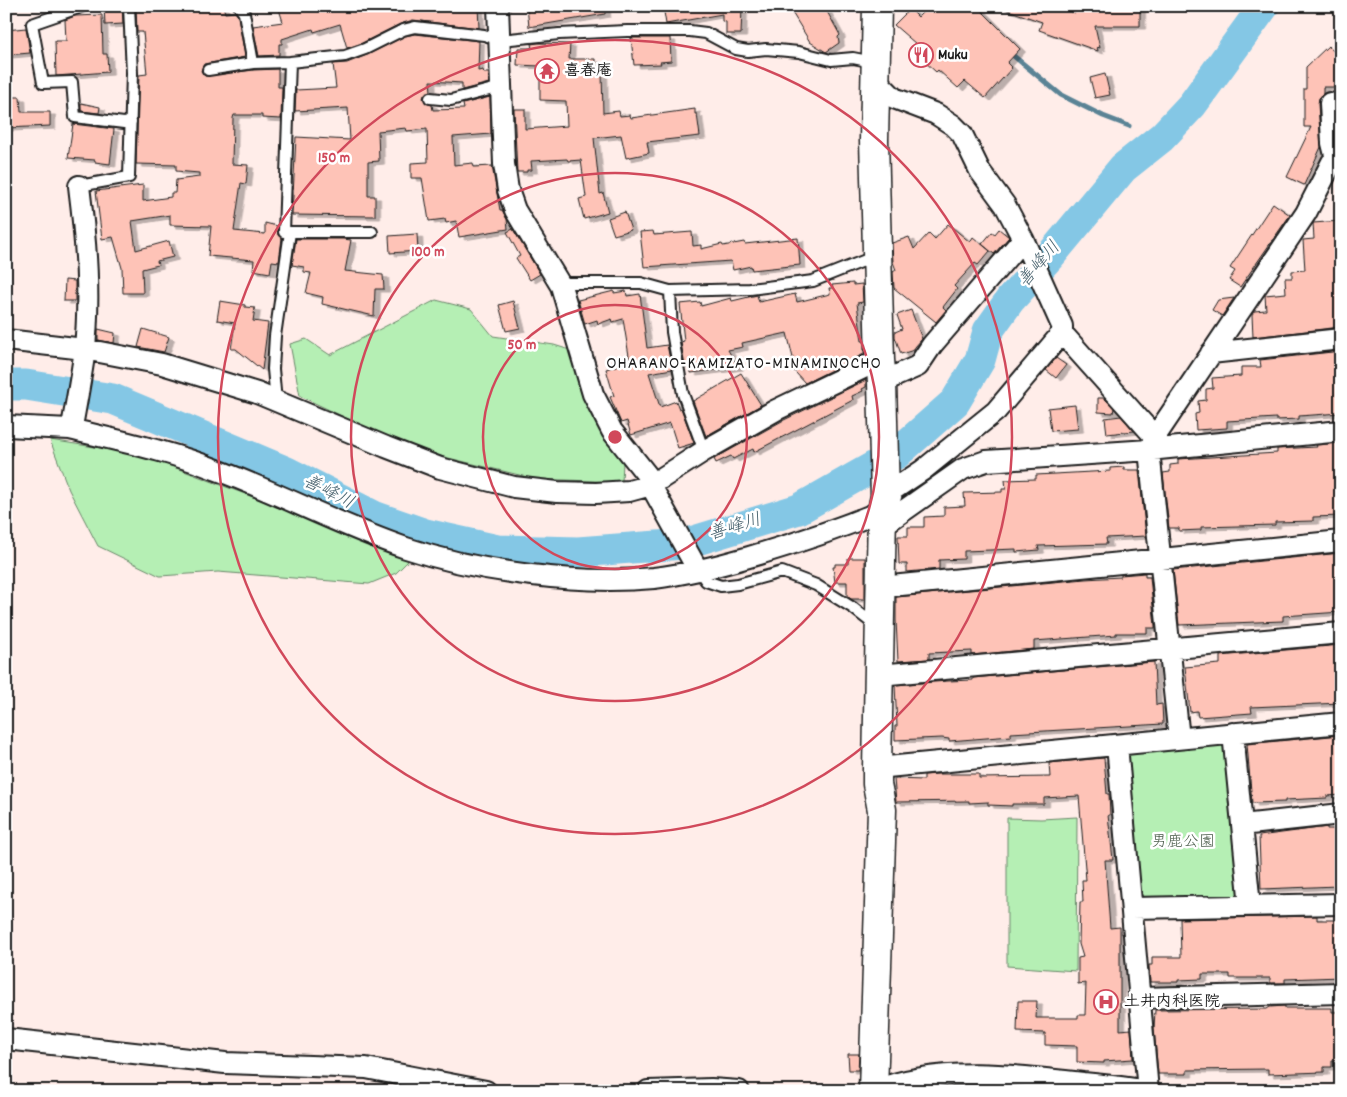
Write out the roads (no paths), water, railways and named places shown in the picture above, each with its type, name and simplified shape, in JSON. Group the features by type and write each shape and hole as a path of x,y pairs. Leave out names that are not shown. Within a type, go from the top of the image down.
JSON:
{"street":[{"path":"498,6 501,40 504,164 508,190 515,210 559,283 593,394 612,431 647,475 697,568"},
{"path":"877,6 874,140 883,511 877,784 882,810 873,1091 890,1084 931,1077 975,1074 1030,1076 1146,1091 1140,998 1117,745"},
{"path":"876,75 894,98 936,114 953,125 962,134 980,171 1005,206 1023,239 1062,330 1152,444 1160,559 1179,738"},
{"path":"1152,444 1306,213 1332,162 1338,159 1331,133 1330,103"},
{"path":"71,425 84,352 86,305 86,241 79,186"},
{"path":"6,340 162,364 257,393 440,468 514,487 557,492 596,493 653,489 704,451 776,410 918,366 932,345 1023,239"},
{"path":"883,511 893,490 930,464 996,411 1062,330"},
{"path":"1211,353 1341,339"},
{"path":"6,426 71,425 216,469 370,534 406,548 441,558 516,572 589,578 637,579 697,568 815,537 883,511 963,469 986,461 1152,444 1341,431"},
{"path":"881,587 1341,541"},
{"path":"879,675 1341,633"},
{"path":"877,768 1341,723"},
{"path":"1233,733 1250,906"},
{"path":"1242,825 1341,814"},
{"path":"1132,908 1341,904"},
{"path":"1140,998 1341,993"},
{"path":"6,1039 226,1063 366,1068 486,1091"},
{"path":"648,1091 712,1089 740,1091"}],"lane":[{"path":"84,6 32,24 43,83 72,82 74,118 130,122"},
{"path":"79,186 129,177 132,73 129,6"},
{"path":"239,6 244,13 253,63"},
{"path":"208,70 253,63 290,62 345,56 365,49 403,30 415,27 484,35 501,40 559,34 627,31 706,33 736,49 748,51 769,49 809,53 818,58 831,60 853,58 863,60 876,75"},
{"path":"290,62 284,232 372,232"},
{"path":"430,98 451,100 501,87"},
{"path":"276,401 273,369 275,336 290,232"},
{"path":"559,283 641,283 670,291 750,289 813,281 877,255"},
{"path":"670,291 672,332 682,394 704,451"},
{"path":"697,568 706,581 721,586 738,584 782,572 816,584 853,608 880,629"}],"waterway":[{"name":"善峰川","path":"6,385 26,385 113,399 287,472 376,517 425,534 497,550 578,552 684,544 799,509 896,454 955,402 980,360 988,331 1010,300 1050,256 1123,168 1162,137 1192,105 1264,6"},
{"path":"1010,53 1061,95 1103,116 1129,126"}],"place":[{"name":"Muku","path":"921,55"},
{"name":"喜春庵","path":"547,71"},
{"name":"土井内科医院","path":"1106,1002"}],"district":[{"name":"OHARANO-KAMIZATO-MINAMINOCHO","path":"744,364"}],"park label":[{"name":"男鹿公園","path":"1183,842"}]}
